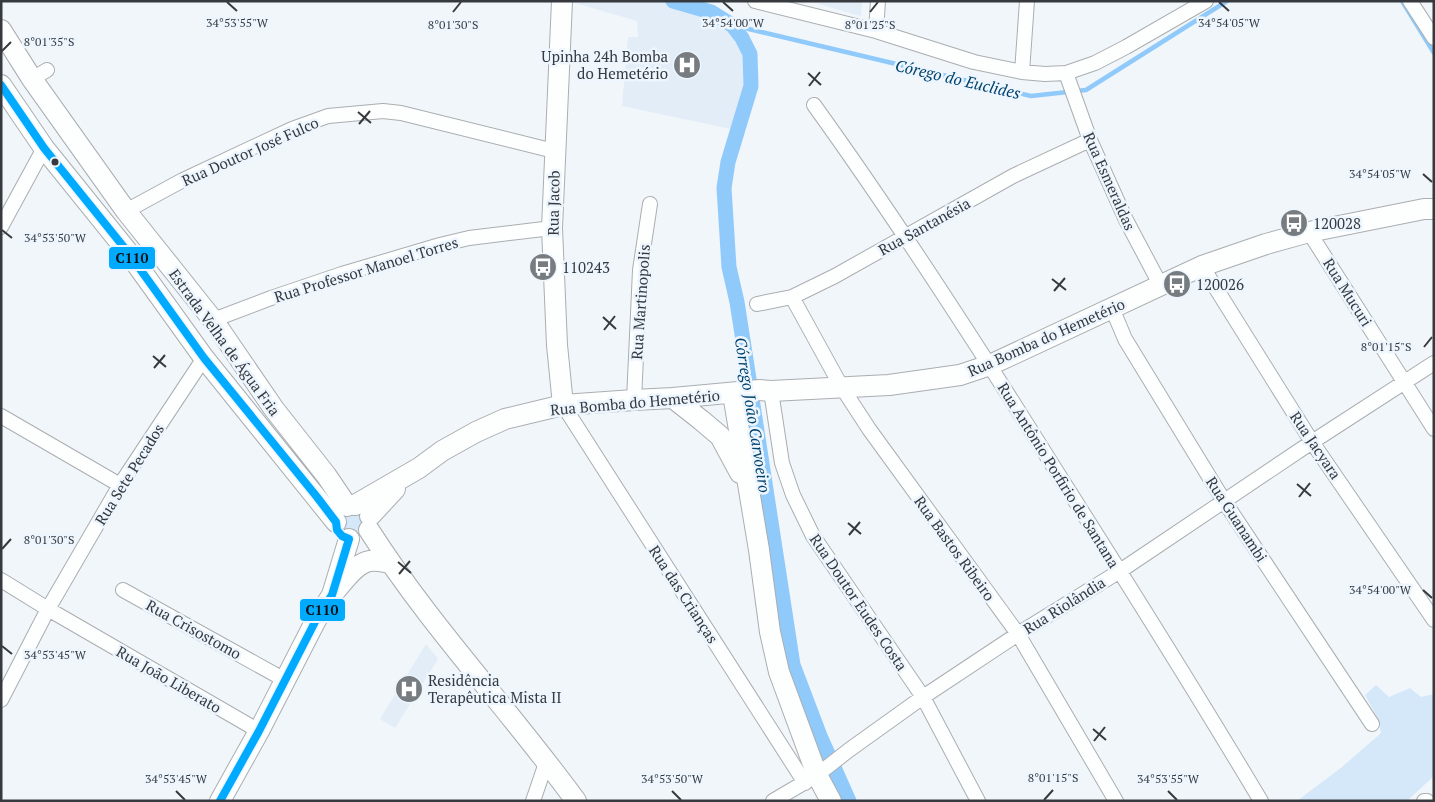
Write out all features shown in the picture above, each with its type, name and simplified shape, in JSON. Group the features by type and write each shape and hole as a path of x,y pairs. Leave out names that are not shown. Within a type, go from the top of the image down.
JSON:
{"main road":[{"name":"Rua Jacob","path":"562,1 552,228 557,345 563,405"},
{"name":"Estrada Velha de Água Fria","path":"1,30 40,74 126,211 213,320 274,409 326,475 390,563 481,681 547,760 576,801"},
{"name":"Estrada Velha de Água Fria","path":"1,85 44,148 127,251 204,358 355,516"},
{"name":"Rua Bomba do Hemetério","path":"355,516 393,491 418,468 442,450 505,419 563,405 841,386 889,385 960,375 990,365 1202,266 1266,244 1309,232 1424,209 1434,209"},
{"path":"752,392 748,490 770,632 779,672 830,801"},
{"path":"673,398 720,436 748,490"},
{"path":"332,595 349,540 357,540 364,536 355,516"},
{"path":"220,801 316,620 332,595 349,574 367,561 376,560 390,563"}],"street":[{"path":"755,1 876,31 974,62 1022,72 1068,77 1126,47 1206,1"},
{"path":"876,31 878,1"},
{"path":"1022,72 1028,1"},
{"path":"1410,1 1434,38"},
{"name":"Rua Esmeraldas","path":"1068,77 1090,140 1126,220 1161,286"},
{"name":"Rua Antônio Porfirio de Santana","path":"814,105 905,236 990,365 1120,571 1261,801"},
{"name":"Rua Doutor José Fulco","path":"126,211 191,176 292,129 328,116 383,111 401,113 554,152"},
{"name":"Rua Santanésia","path":"757,304 792,297 835,276 1013,176 1090,140"},
{"path":"1,227 44,148"},
{"name":"Rua Martinopolis","path":"634,400 640,270 650,204"},
{"name":"Rua Professor Manoel Torres","path":"213,320 325,280 440,245 469,238 552,228"},
{"name":"Rua Mucuri","path":"1309,232 1434,429"},
{"name":"Rua Jacyara","path":"1202,266 1312,442 1434,620"},
{"name":"Rua Bastos Ribeiro","path":"792,297 841,386 869,429 1018,634 1116,801"},
{"name":"Rua Guanambi","path":"1112,308 1125,339 1224,501 1372,724"},
{"name":"Rua Sete Pecados","path":"1,700 48,609 120,485 204,358"},
{"name":"Rua Riolândia","path":"773,801 818,774 923,697 1018,634 1120,571 1404,381 1434,363"},
{"name":"Rua Doutor Eudes Costa","path":"752,392 782,463 793,495 813,536 923,697 978,801"},
{"name":"Rua das Crianças","path":"563,405 818,774"},
{"path":"1,416 120,485"},
{"name":"Rua João Liberato","path":"1,580 259,730"},
{"name":"Rua Crisostomo","path":"123,590 285,680"},
{"path":"533,801 547,760"}],"shaded area":[{"name":"Upinha 24h Bomba do Hemetério","path":"572,1 666,1 708,14 720,20 739,38 747,56 749,84 736,130 622,106 628,37 638,37 637,21"},
{"path":"809,1 862,1 861,15 860,16"},
{"path":"357,506 367,529 352,538 341,532 342,515"},
{"name":"Residência Terapêutica Mista II","path":"426,644 438,659 395,728 380,719"},
{"path":"1376,685 1389,697 1410,688 1421,697 1434,694 1434,776 1407,801 1297,801 1342,767 1381,733 1378,719 1365,695"}],"waterway":[{"name":"Córrego João Carvoeiro","path":"673,1 711,12 732,25 742,38 750,54 751,86 728,162 724,188 729,267 737,302 793,665 820,736 849,801"},
{"name":"Córego do Euclides","path":"732,25 1031,96 1086,90 1227,1"},
{"path":"1402,1 1434,53"}],"transit line":[{"name":"C110","path":"1,85 44,148 127,251 204,358 317,497 336,522 337,530 342,536 349,539 332,595 316,620 259,731 220,801"}],"place":[{"name":"Upinha 24h Bomba do Hemetério","path":"687,65"},
{"name":"120028","path":"1294,223"},
{"name":"110243","path":"543,267"},
{"name":"120026","path":"1177,284"},
{"name":"Residência Terapêutica Mista II","path":"409,689"}]}
